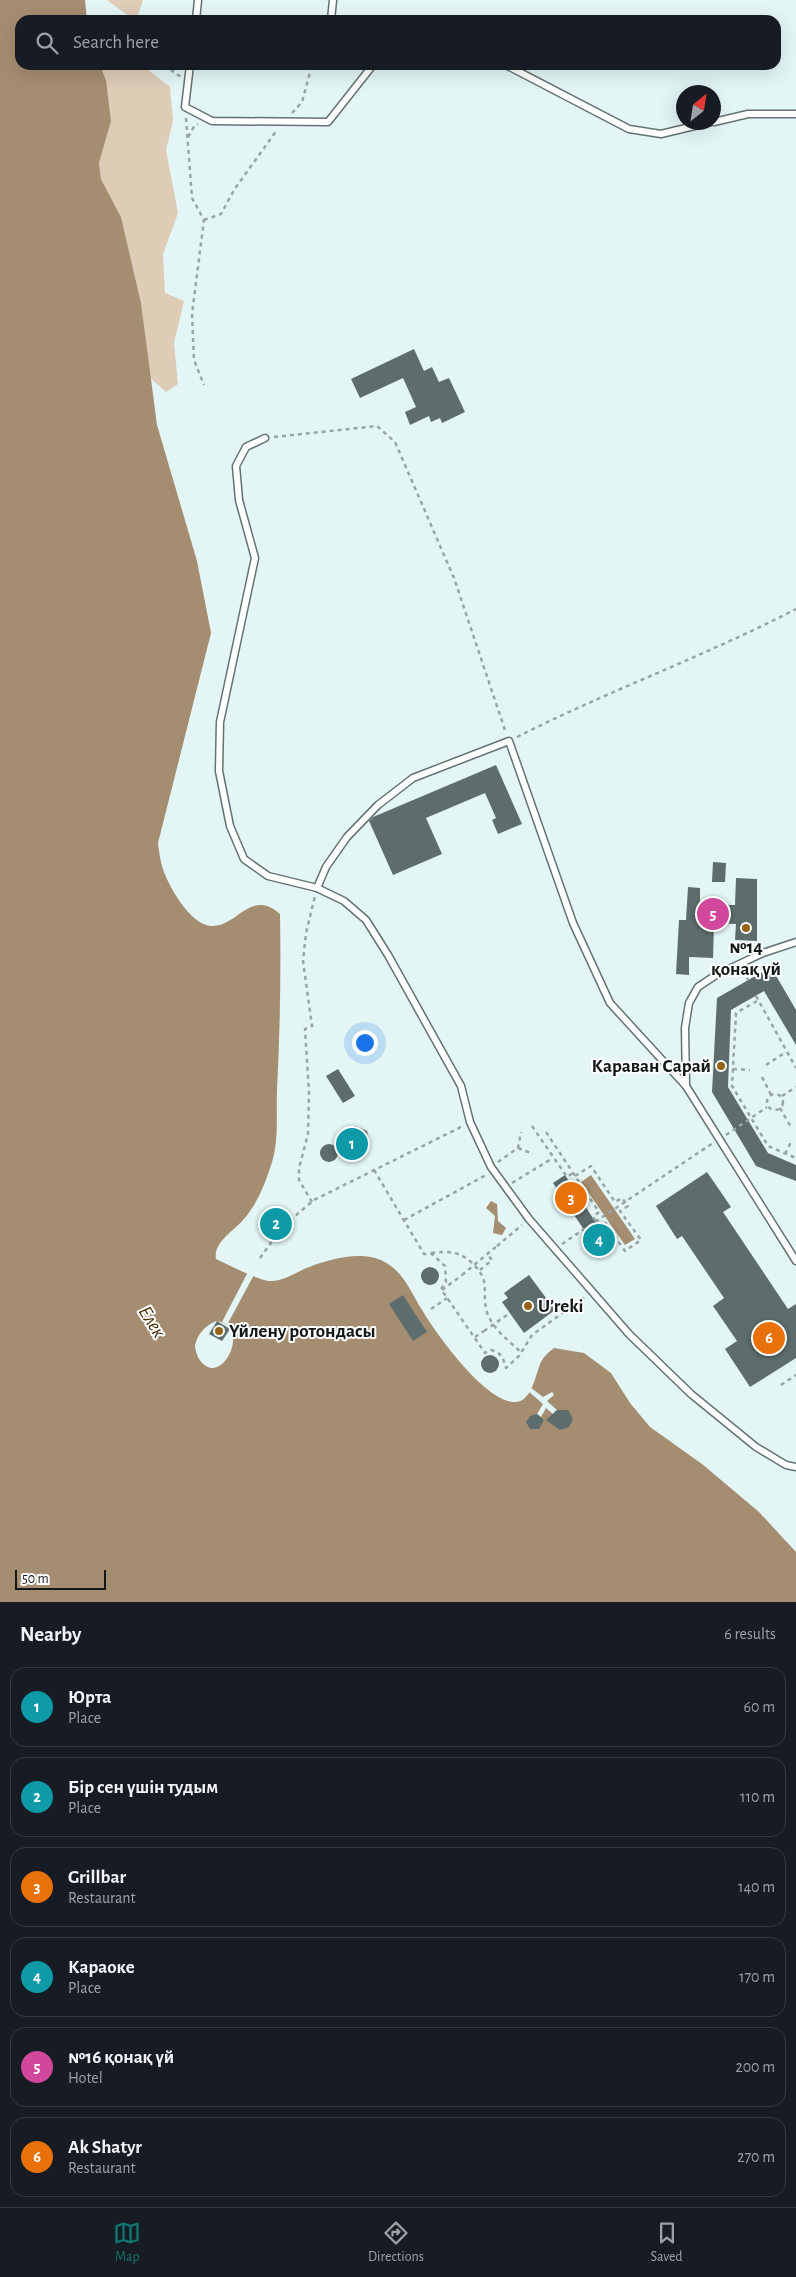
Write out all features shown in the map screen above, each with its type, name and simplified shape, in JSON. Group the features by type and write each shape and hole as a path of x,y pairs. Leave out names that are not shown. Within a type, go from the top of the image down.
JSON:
{"lane":[{"path":"196,15 198,0"},
{"path":"332,15 333,0"},
{"path":"189,70 185,107 212,121 284,122 328,122 369,70"},
{"path":"516,70 629,129 661,134 678,130"},
{"path":"721,120 748,114 796,114"},
{"path":"265,438 246,447 236,466 239,500 255,558 220,722 219,771 230,826 244,859 268,876 317,888 344,901 366,920 388,955 461,1086 470,1122 492,1169 529,1219 629,1334 691,1394 756,1447 786,1465 796,1467"},
{"path":"317,888 326,867 347,837 378,805 413,778 509,741 573,923 610,1003 686,1086 796,1261"},
{"path":"686,1086 685,1028 689,1003 698,987 763,953 796,942"}],"path":[{"path":"171,70 188,82"},
{"path":"204,220 221,214 234,190 284,122 302,102 311,70"},
{"path":"185,107 192,198 204,220 192,314 194,360 204,385"},
{"path":"187,138 196,124 212,121"},
{"path":"265,438 377,426 396,442 454,578 509,741 567,712 763,626 796,609"},
{"path":"312,1202 299,1180 299,1168 308,1134 309,1092 305,1029 312,1026 304,961 306,934 317,888"},
{"path":"756,996 757,1001 796,1068"},
{"path":"757,1001 736,1013 732,1086 768,1146 796,1158"},
{"path":"766,1065 786,1051"},
{"path":"732,1069 750,1070"},
{"path":"762,1077 771,1095"},
{"path":"782,1096 796,1087"},
{"path":"767,1107 767,1097 774,1092 782,1096"},
{"path":"767,1107 776,1111 783,1106 782,1096"},
{"path":"556,1248 767,1107"},
{"path":"780,1108 791,1127"},
{"path":"260,1258 284,1226 312,1202 470,1122"},
{"path":"532,1126 567,1177 574,1174 591,1166 615,1202 622,1198 628,1206 620,1211 641,1240 625,1250 604,1221 599,1225 596,1222 593,1217 599,1212 574,1174 546,1132"},
{"path":"404,1220 492,1169 518,1148 521,1132"},
{"path":"785,1154 792,1140"},
{"path":"518,1148 533,1154"},
{"path":"506,1187 554,1158"},
{"path":"374,1170 424,1254"},
{"path":"442,1290 529,1219"},
{"path":"424,1254 457,1252 479,1271 484,1281 484,1302 488,1318 498,1331 521,1352"},
{"path":"424,1254 432,1254 445,1266 446,1278 442,1290"},
{"path":"479,1271 492,1260 487,1254"},
{"path":"442,1290 485,1353 491,1350 496,1352 505,1360 506,1368 521,1352 532,1335 592,1291"},
{"path":"431,1309 447,1298"},
{"path":"475,1338 507,1314"},
{"path":"781,1385 796,1375"}],"shaded area":[{"path":"107,0 143,0 138,15 127,15"},
{"path":"102,70 148,70 170,87 173,121 166,150 178,213 163,254 165,293 184,301 174,343 178,384 166,392 150,378 141,303 121,217 101,179 99,163 111,121 106,80"}],"water":[{"name":"Елек","path":"0,0 85,0 86,15 15,15 15,70 102,70 106,80 111,121 99,163 101,179 121,217 141,303 157,425 197,561 211,633 158,843 161,861 169,883 180,902 195,919 203,924 211,926 220,925 252,907 260,905 270,907 280,914 280,1024 274,1154 261,1193 248,1214 221,1242 216,1253 216,1259 250,1275 274,1281 335,1259 358,1256 379,1259 394,1268 404,1279 429,1321 449,1349 475,1378 488,1390 501,1398 513,1402 525,1398 529,1394 541,1362 554,1348 584,1353 611,1373 630,1403 650,1427 702,1464 759,1512 796,1552 796,1602 0,1602","holes":["216,1321 226,1325 232,1332 233,1340 227,1359 221,1365 214,1368 206,1366 196,1352 195,1346 200,1334 208,1325"]},
{"path":"591,1175 635,1239 625,1245 581,1182"},
{"path":"491,1201 497,1204 498,1221 506,1228 502,1235 493,1233 495,1216 486,1208"}],"pier":[{"path":"249,1270 255,1273 227,1325 222,1322"},
{"path":"530,1387 543,1397 552,1392 554,1395 547,1401 557,1410 553,1414 546,1408 541,1417 537,1414 543,1404 528,1391"}],"building":[{"path":"414,349 424,371 432,367 439,382 449,378 465,412 442,423 440,418 431,422 429,416 410,425 405,412 416,407 403,378 360,398 351,379"},
{"path":"496,765 522,824 498,834 492,820 496,818 485,793 426,818 442,854 393,875 369,821 373,817"},
{"path":"713,862 726,863 725,882 712,882"},
{"path":"736,878 757,879 757,941 735,940 736,924 714,923 713,958 689,957 689,975 676,974 679,920 686,920 688,887 700,888 700,904 735,905"},
{"name":"Караван Сарай","path":"771,967 796,1010 796,1045 764,991 731,1010 728,1087 768,1153 796,1165 796,1181 756,1166 712,1092 717,998"},
{"path":"338,1069 355,1096 343,1103 326,1076"},
{"path":"356,1126 367,1131 369,1139 366,1147 354,1151 334,1145 343,1140 348,1129"},
{"path":"325,1144 333,1144 338,1149 336,1160 325,1162 320,1157 320,1149"},
{"path":"707,1172 731,1207 723,1212 788,1309 796,1304 796,1358 750,1387 725,1349 737,1341 713,1306 724,1298 682,1236 677,1239 656,1206"},
{"path":"565,1175 611,1246 600,1254 553,1183"},
{"path":"430,1267 436,1270 439,1276 436,1282 430,1285 424,1282 421,1276 424,1270"},
{"name":"U’reki","path":"529,1275 555,1310 524,1333 502,1302 508,1298 504,1293"},
{"path":"403,1295 427,1332 413,1341 389,1304"},
{"name":"Үйлену ротондaсы","path":"217,1321 230,1329 222,1341 209,1334"},
{"path":"490,1355 496,1358 499,1364 496,1370 490,1373 484,1370 481,1364 484,1358"},
{"path":"557,1410 568,1410 573,1419 569,1427 560,1430 546,1420"},
{"path":"537,1414 544,1420 539,1429 530,1429 526,1422 530,1416"}],"place":[{"name":"№16 қонақ үй","path":"713,914"},
{"name":"№14 қонақ үй","path":"746,928"},
{"name":"Караван Сарай","path":"721,1066"},
{"name":"Юрта","path":"352,1144"},
{"name":"Grillbar","path":"571,1198"},
{"name":"Бір сен үшін тудым","path":"276,1224"},
{"name":"Караоке","path":"599,1240"},
{"name":"U’reki","path":"528,1306"},
{"name":"Үйлену ротондaсы","path":"219,1331"},
{"name":"Ak Shatyr","path":"769,1338"}]}
